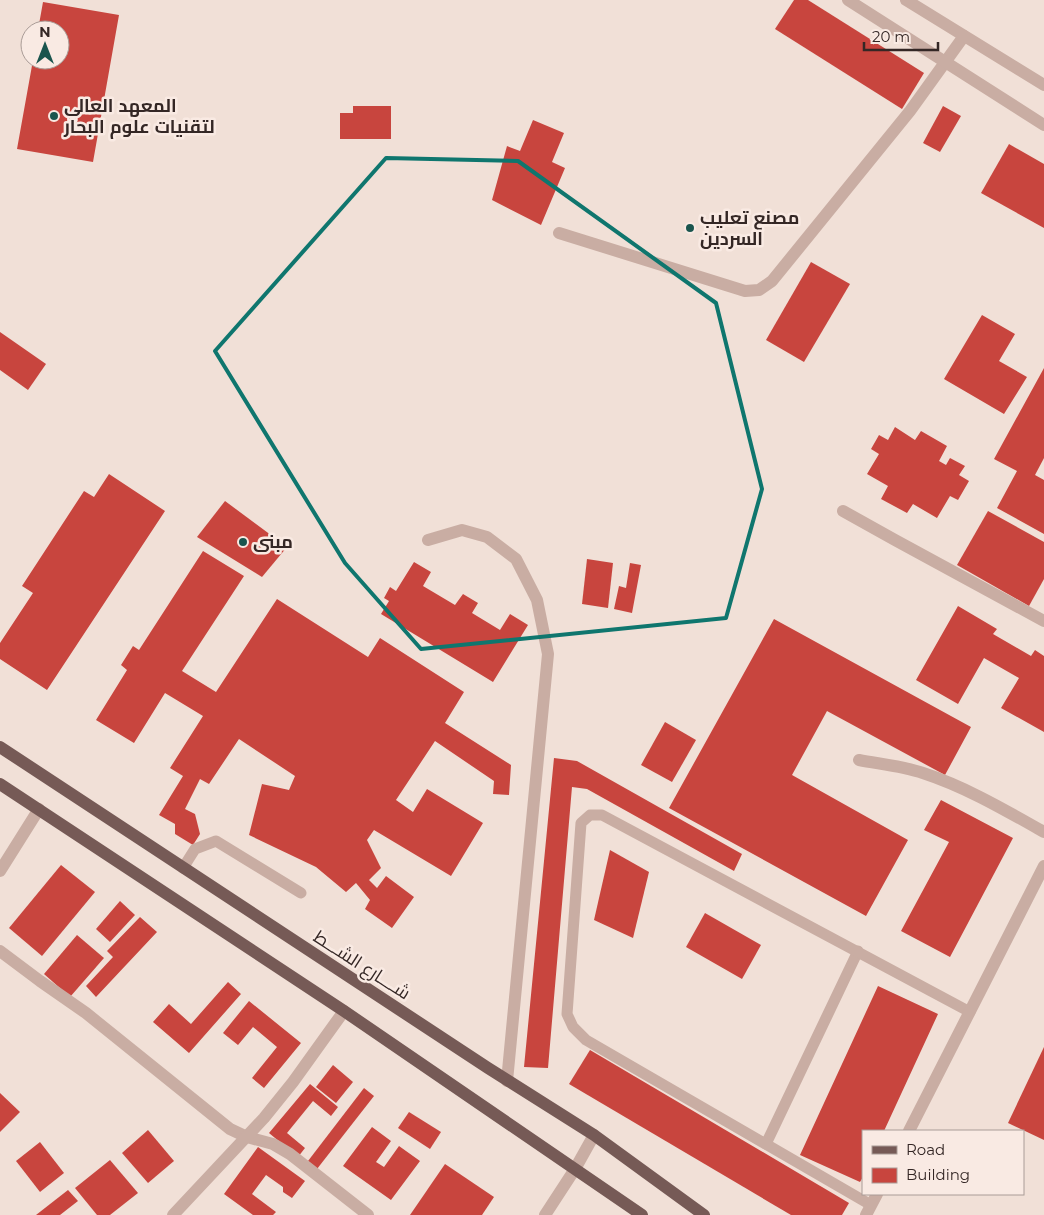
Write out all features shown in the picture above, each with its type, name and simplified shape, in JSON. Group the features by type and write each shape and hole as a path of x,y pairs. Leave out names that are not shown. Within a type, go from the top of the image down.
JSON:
{"main road":[{"name":"شــــارع الشـــط","path":"0,747 507,1081 594,1135 704,1215"},
{"path":"0,784 344,1011 642,1215"}],"street":[{"path":"848,0 1044,125"},
{"path":"906,0 1044,85"},
{"path":"559,233 744,291 759,290 772,281 910,111 964,36"},
{"path":"843,510 1044,621"},
{"path":"428,540 462,530 487,537 516,559 537,600 548,654 507,1081"},
{"path":"859,760 921,772 947,781 1044,832"},
{"path":"0,871 39,809"},
{"path":"910,1130 1044,866"},
{"path":"0,951 86,1013 230,1129 247,1137 273,1144 290,1154 368,1215"},
{"path":"173,1215 247,1137 293,1082 344,1011"},
{"path":"545,1215 575,1169 594,1135"}],"lane":[{"path":"872,1205 586,1040 573,1027 567,1014 580,823 590,815 602,815 970,1012"},
{"path":"183,868 195,849 216,841 301,893"},
{"path":"766,1144 858,952"}],"highlighted area":[{"path":"386,158 518,161 716,303 762,489 726,618 421,649 345,563 215,351"}],"building":[{"path":"794,0 808,0 924,73 902,109 775,29"},
{"path":"43,2 119,15 93,162 17,149 31,70 70,70 70,20 40,20"},
{"path":"353,106 391,106 391,139 340,139 340,113 353,113"},
{"path":"943,106 961,116 940,152 923,143"},
{"path":"533,120 564,133 552,162 565,168 541,225 492,200 507,146 520,151"},
{"path":"1009,144 1044,164 1044,228 981,193"},
{"path":"811,262 850,284 804,362 766,340"},
{"path":"982,315 1015,334 999,361 1027,377 1004,414 944,379"},
{"path":"0,332 46,364 28,390 0,370"},
{"path":"1044,368 1044,458 1035,475 1044,480 1044,534 997,508 1017,471 994,459"},
{"path":"895,427 915,440 921,431 947,446 939,461 946,465 950,458 965,466 959,475 969,481 958,500 950,496 937,518 913,504 907,513 881,499 888,486 867,474 879,454 871,449 879,435 888,440"},
{"path":"109,474 165,511 47,690 0,659 0,643 33,593 22,586 84,491 94,497"},
{"name":"مبنى","path":"225,501 287,547 262,577 197,537"},
{"path":"988,511 1044,542 1044,579 1029,606 957,565"},
{"path":"203,551 244,576 182,671 216,692 277,599 368,657 380,638 464,692 445,723 511,765 509,795 493,794 494,781 435,741 396,800 413,812 427,789 483,823 451,876 374,830 367,840 381,868 369,880 377,888 386,876 414,897 392,928 365,909 370,900 356,883 346,892 316,867 249,835 262,784 289,790 295,776 239,739 209,784 200,779 185,809 195,814 200,834 193,845 175,834 175,824 159,815 183,776 170,768 203,716 165,693 134,743 96,720 127,670 121,665 133,646 139,650"},
{"path":"587,559 613,563 608,608 582,604"},
{"path":"414,562 431,572 423,586 455,605 463,594 478,603 472,613 500,630 510,614 528,625 493,682 381,614 389,601 384,598 390,587 396,591"},
{"path":"630,563 641,565 632,613 614,609 619,586 626,588"},
{"path":"958,606 997,629 993,634 1031,656 1035,650 1044,656 1044,732 1001,708 1019,678 984,658 958,704 916,680"},
{"path":"774,619 971,727 945,775 827,711 792,775 908,840 866,916 669,808"},
{"path":"665,722 696,740 672,782 641,765"},
{"path":"554,758 577,761 742,854 734,871 587,789 572,787 548,1068 524,1067"},
{"path":"941,800 1013,838 950,957 901,931 949,842 924,830"},
{"path":"610,850 649,872 633,938 594,920"},
{"path":"61,865 95,892 42,956 9,928"},
{"path":"120,901 135,915 110,942 96,929"},
{"path":"705,913 761,945 742,979 686,947"},
{"path":"140,917 157,932 96,997 86,986 113,957 107,951"},
{"path":"77,935 104,958 70,997 44,974"},
{"path":"228,982 241,994 189,1053 153,1022 169,1004 191,1024"},
{"path":"878,986 938,1014 884,1130 862,1130 862,1179 860,1182 800,1155"},
{"path":"249,1001 301,1043 264,1088 252,1078 277,1047 253,1027 238,1045 223,1033"},
{"path":"1044,1047 1044,1140 1008,1123"},
{"path":"590,1050 849,1203 842,1215 791,1215 569,1084"},
{"path":"333,1065 353,1082 336,1103 316,1087"},
{"path":"310,1084 338,1107 331,1116 313,1101 287,1133 305,1148 298,1157 269,1133"},
{"path":"364,1088 374,1096 317,1169 308,1161"},
{"path":"0,1093 20,1112 0,1132"},
{"path":"409,1112 441,1132 430,1149 398,1128"},
{"path":"372,1127 391,1141 376,1162 384,1167 399,1146 420,1161 391,1200 343,1166"},
{"path":"148,1130 174,1161 148,1183 122,1153"},
{"path":"40,1142 64,1173 40,1192 16,1161"},
{"path":"258,1147 305,1181 292,1198 283,1192 283,1187 266,1175 252,1194 276,1212 273,1215 253,1215 224,1194"},
{"path":"110,1160 138,1193 110,1215 97,1215 75,1188"},
{"path":"445,1164 494,1197 482,1215 410,1215"},
{"path":"68,1190 78,1201 60,1215 36,1215"}],"place":[{"name":"المعهد العالي لتقنيات علوم البحار","path":"54,116"},
{"name":"مصنع تعليب السردين","path":"690,228"},
{"name":"مبنى","path":"243,542"}]}
